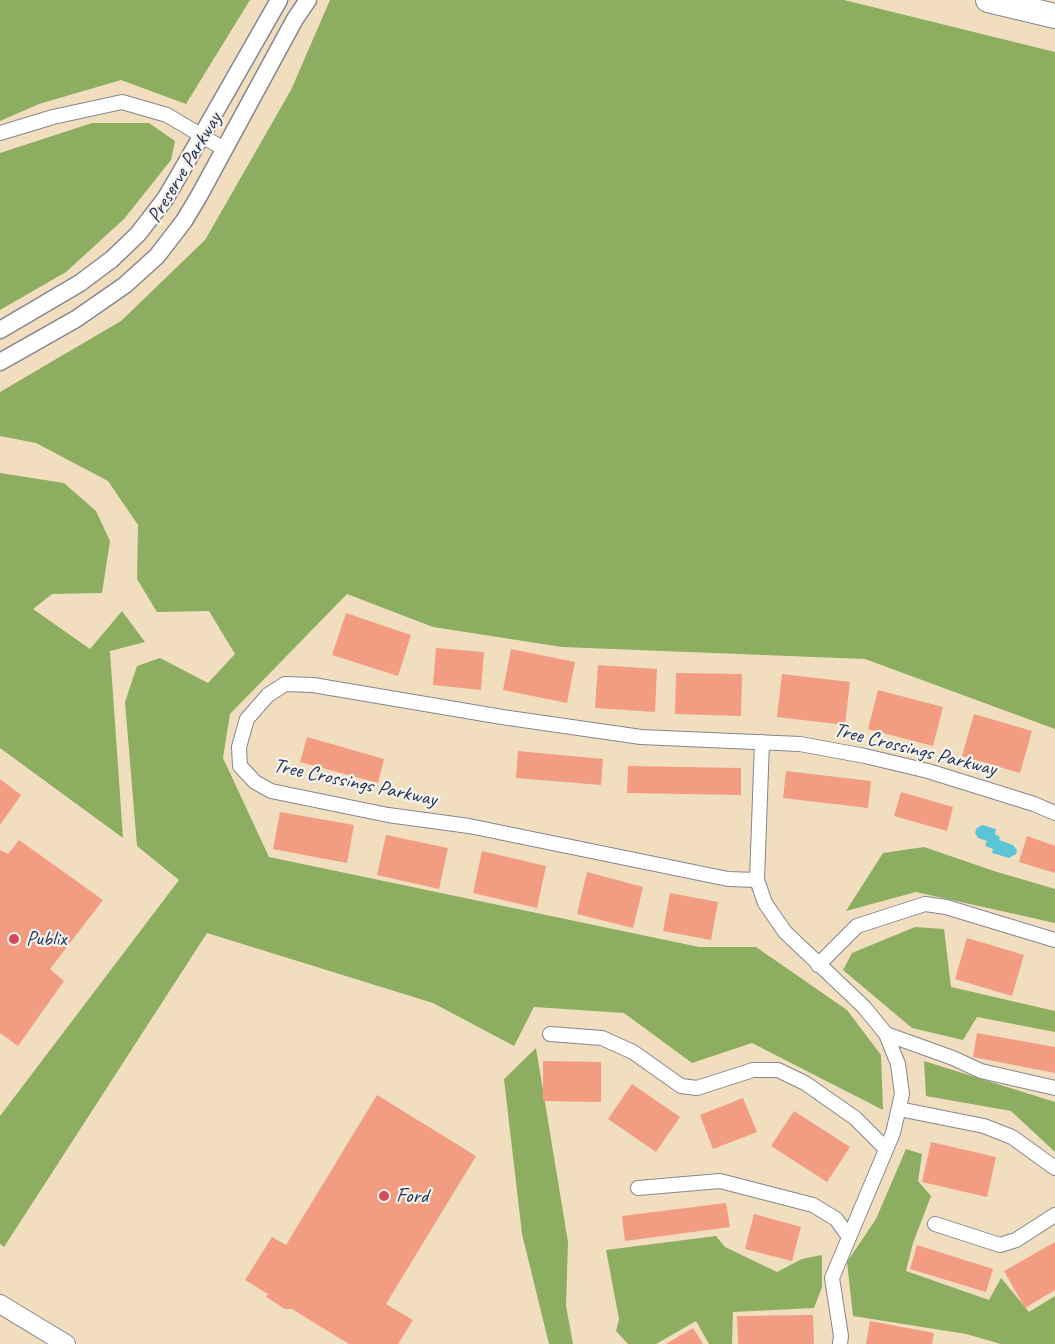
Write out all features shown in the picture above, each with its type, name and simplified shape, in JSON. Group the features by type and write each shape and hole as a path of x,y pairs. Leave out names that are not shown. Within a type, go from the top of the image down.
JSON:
{"highway":[{"path":"988,0 1055,16"}],"main road":[{"path":"0,1304 66,1344"}],"street":[{"name":"Preserve Parkway","path":"0,330 80,283 112,259 138,234 165,199 279,0"},
{"name":"Preserve Parkway","path":"0,362 76,319 125,285 157,256 194,204 295,19 308,0"},
{"path":"0,133 53,117 122,102 167,115 224,148"},
{"name":"Tree Crossings Parkway","path":"758,880 728,879 469,826 388,815 271,791 255,783 240,766 239,747 247,719 268,695 285,684 313,685 502,717 641,737 800,744 928,771 1034,804 1055,813"},
{"path":"762,742 758,880 765,903 784,932 864,1006 886,1034 898,1064 902,1094 893,1133 832,1278 841,1336 840,1344"},
{"path":"818,965 857,926 925,904 946,907 1055,939"},
{"path":"550,1034 602,1038 633,1052 681,1086 697,1088 753,1070 778,1070 805,1083 855,1118 886,1149"},
{"path":"886,1034 953,1058 981,1071 1055,1088"},
{"path":"899,1108 984,1126 1012,1137 1055,1168"},
{"path":"638,1188 720,1181 813,1205 836,1219 849,1237"},
{"path":"935,1224 1000,1245 1016,1240 1055,1215"}],"green space":[{"path":"0,0 250,0 186,104 121,80 39,104 0,121"},
{"path":"330,0 844,0 1055,52 1055,729 865,659 562,647 433,627 347,594 230,714 223,758 269,857 699,947 756,947 847,1010 881,1055 883,1110 752,1043 692,1063 624,1013 534,1007 514,1046 433,1003 207,933 4,1247 0,1244 0,1116 179,880 137,846 125,702 137,666 160,658 208,683 235,654 209,611 157,612 137,579 138,525 108,481 36,443 0,436 0,392 121,321 205,240 291,90"},
{"path":"92,123 149,123 175,141 171,160 124,219 66,272 0,310 0,153"},
{"path":"0,473 64,483 96,511 110,541 102,593 52,594 33,609 90,649 122,611 145,642 110,651 123,838 0,748"},
{"path":"924,847 1055,889 1055,923 916,892 846,911 883,853"},
{"path":"915,927 944,929 951,987 1055,1011 1055,1032 977,1017 963,1040 912,1028 843,970 852,953"},
{"path":"536,1048 568,1242 566,1306 573,1344 549,1344 522,1234 504,1079"},
{"path":"924,1061 1055,1102 1055,1152 1011,1111 926,1096"},
{"path":"906,1149 922,1154 918,1181 931,1196 913,1243 906,1271 989,1300 1001,1278 1029,1312 1055,1296 1055,1344 1001,1344 966,1334 853,1316 847,1262 876,1219"},
{"path":"716,1236 725,1247 777,1272 802,1259 822,1255 822,1287 814,1308 733,1312 732,1344 709,1344 696,1321 656,1344 628,1344 616,1331 619,1319 606,1250"}],"water":[{"path":"982,825 996,829 995,834 1000,837 999,840 1013,845 1017,850 1016,854 1009,858 992,853 993,849 985,846 987,841 978,838 975,833 976,829"}],"building":[{"path":"346,613 411,635 398,676 332,655"},
{"path":"436,648 484,652 481,690 433,685"},
{"path":"511,649 575,662 567,703 503,690"},
{"path":"598,665 657,669 655,712 595,708"},
{"path":"676,673 742,674 741,716 675,714"},
{"path":"782,674 850,682 845,725 777,717"},
{"path":"878,690 943,707 933,746 868,729"},
{"path":"974,714 1032,731 1020,773 962,756"},
{"path":"307,737 384,759 378,783 300,762"},
{"path":"518,751 603,759 601,785 516,778"},
{"path":"628,766 741,768 741,795 627,793"},
{"path":"786,771 871,781 868,808 783,798"},
{"path":"0,779 21,795 0,825"},
{"path":"901,792 953,807 947,831 894,816"},
{"path":"280,812 354,825 347,863 273,849"},
{"path":"386,835 448,848 439,889 377,875"},
{"path":"1027,836 1055,846 1055,873 1019,862"},
{"path":"19,840 103,900 50,969 64,981 18,1046 0,1033 0,850 8,854"},
{"path":"482,851 546,866 537,908 473,893"},
{"path":"587,872 643,887 633,928 577,914"},
{"path":"670,893 718,902 711,940 663,931"},
{"path":"967,938 1024,955 1012,996 955,979"},
{"path":"977,1033 1055,1047 1055,1073 973,1057"},
{"path":"543,1061 601,1062 601,1102 543,1101"},
{"path":"632,1084 680,1117 656,1152 608,1119"},
{"name":"Ford","path":"377,1095 476,1156 386,1304 413,1320 398,1344 349,1344 292,1309 285,1309 266,1297 268,1294 245,1280 272,1237 286,1245"},
{"path":"743,1098 757,1132 713,1149 700,1115"},
{"path":"794,1111 850,1147 827,1182 771,1146"},
{"path":"931,1142 996,1157 987,1197 922,1182"},
{"path":"726,1203 730,1227 625,1241 622,1216"},
{"path":"754,1214 801,1227 792,1261 745,1249"},
{"path":"1055,1242 1055,1290 1025,1308 1004,1271"},
{"path":"917,1245 993,1269 986,1292 910,1269"},
{"path":"813,1315 814,1344 738,1344 737,1316"},
{"path":"870,1321 934,1333 932,1344 866,1344"},
{"path":"693,1328 703,1344 666,1344"}],"place":[{"name":"Publix","path":"14,939"},
{"name":"Ford","path":"384,1196"}]}
